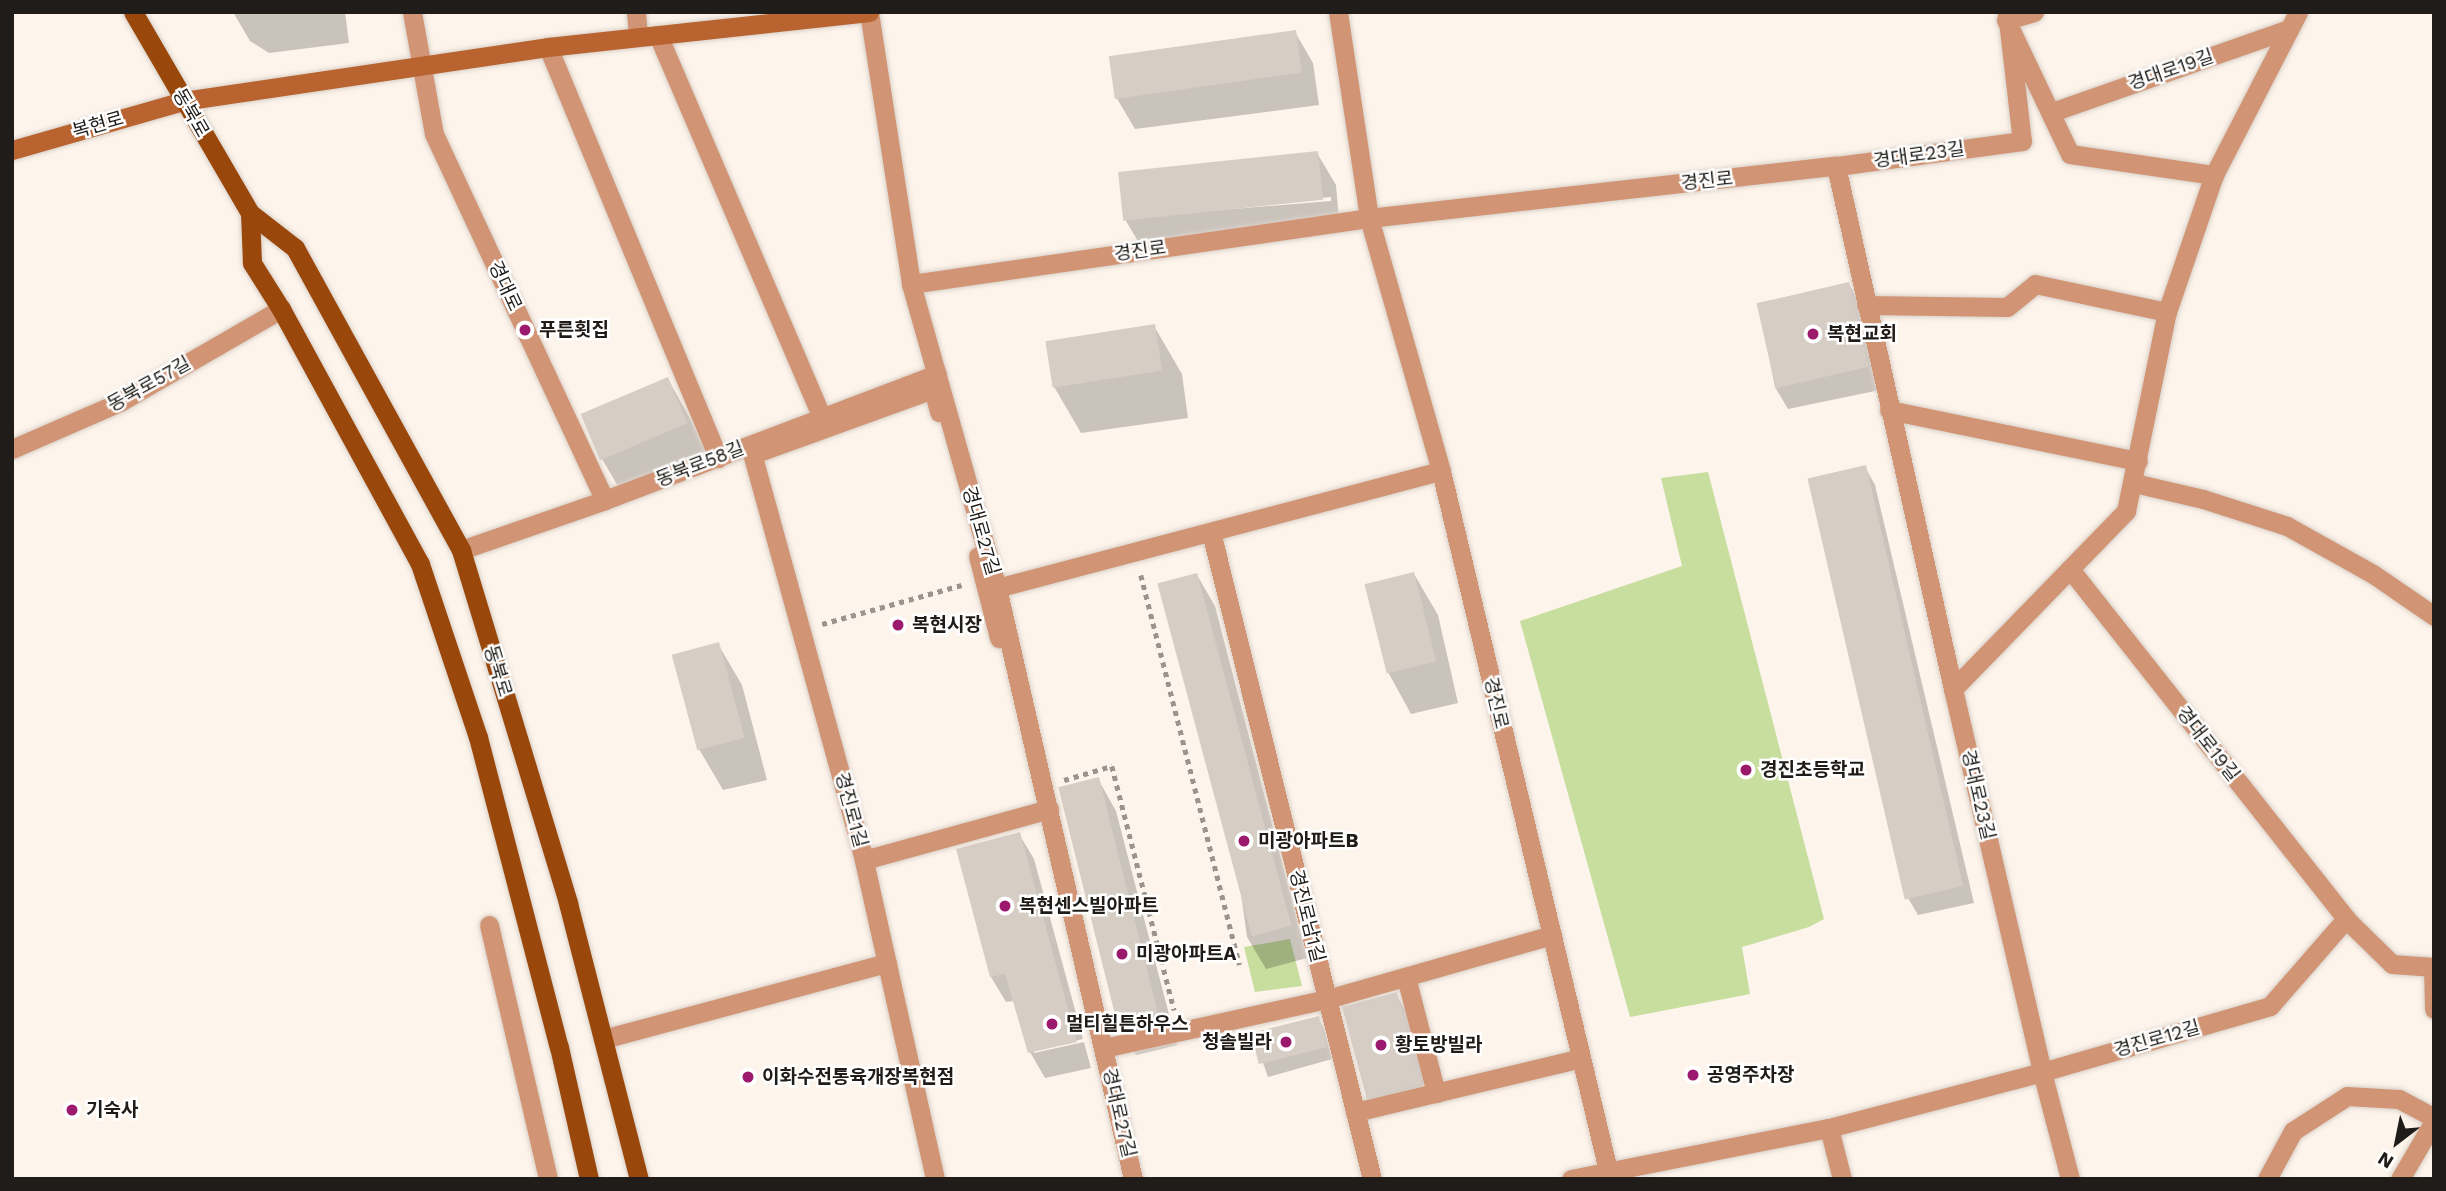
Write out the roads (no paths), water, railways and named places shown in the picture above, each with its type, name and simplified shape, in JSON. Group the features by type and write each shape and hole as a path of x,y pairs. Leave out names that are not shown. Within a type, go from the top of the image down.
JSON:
{"main road":[{"name":"동북로","path":"133,12 250,214 295,248 461,550 568,903 639,1179"},
{"path":"183,101 548,47 869,12"},
{"name":"복현로","path":"12,150 183,101"},
{"name":"동북로","path":"250,214 252,263 281,309 419,564 478,737 559,1047 589,1179"}],"street":[{"name":"경대로","path":"412,12 434,134 606,500"},
{"path":"636,12 822,418"},
{"name":"경대로27길","path":"869,12 911,284 937,374 1049,809 1133,1179"},
{"name":"경진로","path":"1338,12 1369,219 1441,471 1608,1174"},
{"path":"2034,12 2007,16 2070,154 2214,175"},
{"name":"경대로23길","path":"2007,16 2022,141 1836,166 1953,689 2042,1072 2070,1179"},
{"name":"경대로19길","path":"2052,112 2294,20"},
{"name":"경대로19길","path":"1953,689 2126,511 2134,483 2167,312 2214,175 2294,20"},
{"path":"548,47 718,457"},
{"name":"경진로","path":"911,284 1369,219 1836,166"},
{"path":"1866,306 2007,307 2035,284 2167,312"},
{"name":"동북로57길","path":"12,449 120,402 281,309"},
{"name":"동북로58길","path":"461,550 606,500 718,457 753,448 937,374"},
{"path":"933,389 991,584 1039,804 864,856 805,628 753,448 933,389"},
{"path":"1889,410 2138,461"},
{"name":"경진로1길","path":"753,448 864,856 935,1179"},
{"path":"991,584 1118,556 1441,471"},
{"path":"2134,483 2203,499 2287,526 2373,574 2434,616"},
{"name":"경진로남1길","path":"1211,532 1372,1179"},
{"name":"경대로19길","path":"2070,569 2346,919"},
{"path":"864,856 1049,809"},
{"path":"2346,919 2392,964 2433,967 2434,1009"},
{"name":"경진로12길","path":"1571,1179 1608,1174 1829,1128 2042,1072 2270,1006 2346,919"},
{"path":"489,925 548,1179"},
{"path":"1327,999 1552,935"},
{"path":"603,1039 887,963"},
{"path":"1406,977 1436,1093"},
{"name":"경대로27길","path":"1104,1048 1327,999"},
{"path":"1355,1112 1581,1058"},
{"path":"2267,1179 2293,1131 2347,1096 2399,1099 2434,1120 2400,1179"},
{"path":"1829,1128 1842,1179"}],"place":[{"name":"푸른횟집","path":"525,330"},
{"name":"복현교회","path":"1813,334"},
{"name":"복현시장","path":"898,625"},
{"name":"경진초등학교","path":"1746,770"},
{"name":"미광아파트B","path":"1244,841"},
{"name":"복현센스빌아파트","path":"1005,906"},
{"name":"미광아파트A","path":"1122,954"},
{"name":"멀티힐튼하우스","path":"1052,1024"},
{"name":"청솔빌라","path":"1286,1042"},
{"name":"황토방빌라","path":"1381,1045"},
{"name":"공영주차장","path":"1693,1075"},
{"name":"이화수전통육개장복현점","path":"748,1077"},
{"name":"기숙사","path":"72,1110"}]}
